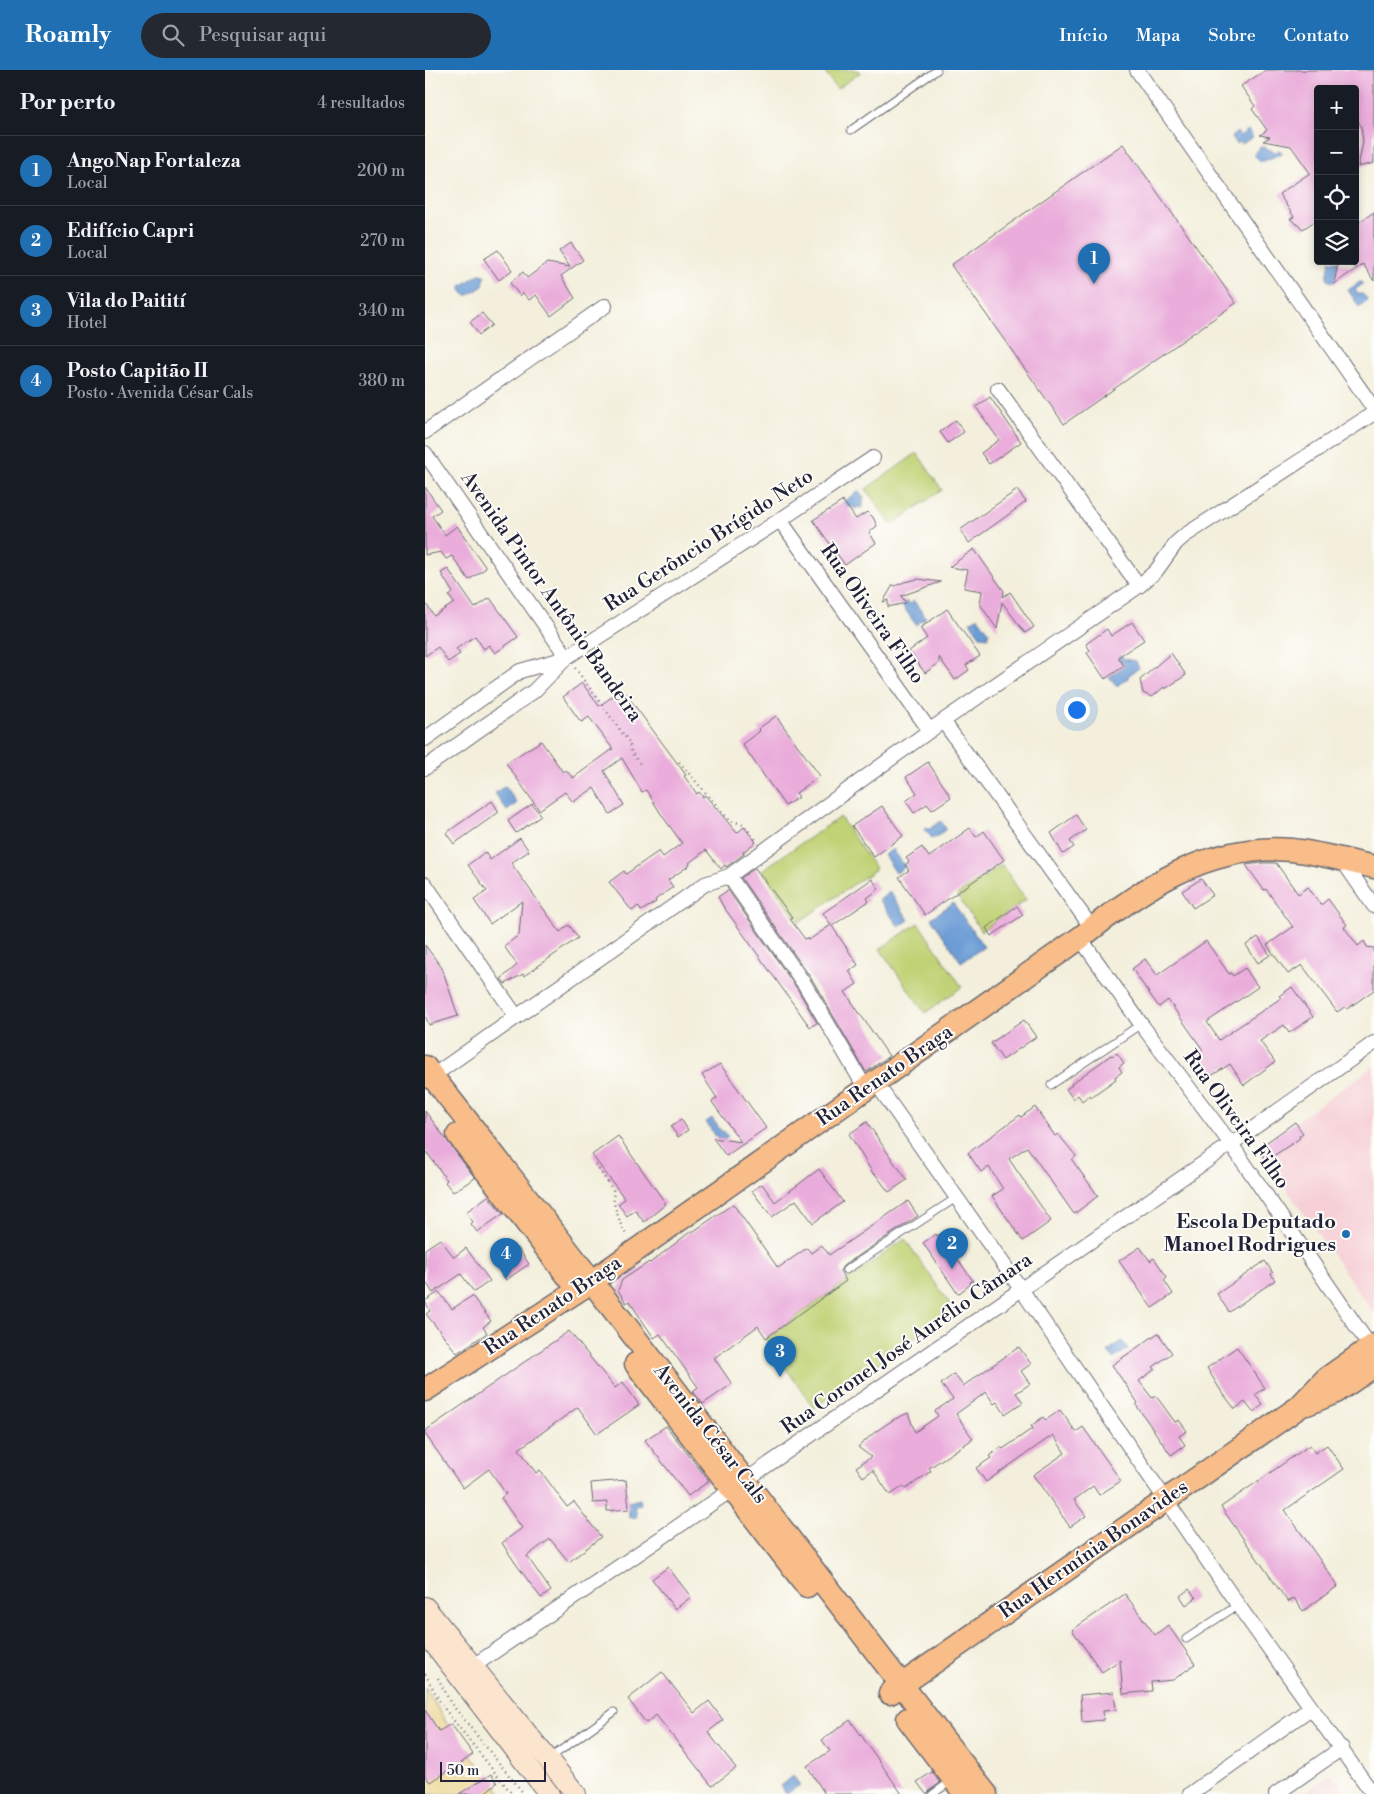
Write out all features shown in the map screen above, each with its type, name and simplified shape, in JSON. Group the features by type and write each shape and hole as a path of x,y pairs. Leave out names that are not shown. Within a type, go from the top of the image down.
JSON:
{"main road":[{"name":"Rua Renato Braga","path":"425,1390 585,1286 871,1086 1154,884 1173,874 1222,856 1251,852 1291,850 1374,867"},
{"name":"Avenida César Cals","path":"427,1079 895,1689 986,1794"},
{"name":"Rua Hermínia Bonavides","path":"895,1689 1299,1407 1336,1392 1373,1352"},
{"path":"425,1607 467,1671 540,1765 576,1794"},
{"path":"425,1632 467,1671"},
{"name":"Avenida César Cals","path":"895,1689 959,1787"},
{"path":"540,1765 549,1794"}],"street":[{"path":"1137,70 1374,409"},
{"path":"425,432 605,306"},
{"path":"998,389 1139,586"},
{"path":"427,1079 705,884 729,876 943,721 1139,586 1156,571 1176,543 1184,536 1374,413"},
{"name":"Avenida Pintor Antônio Bandeira","path":"425,453 567,658"},
{"name":"Rua Gerôncio Brígido Neto","path":"425,768 534,691 567,658 873,458"},
{"name":"Rua Oliveira Filho","path":"780,520 930,731"},
{"name":"Rua Gerôncio Brígido Neto","path":"425,739 520,671 567,658"},
{"name":"Rua Oliveira Filho","path":"943,721 1086,933 1141,1024 1231,1144 1373,1352"},
{"path":"1342,860 1374,906"},
{"path":"729,876 805,985 871,1086 956,1198 1021,1289 1238,1605 1311,1708 1342,1748 1373,1794"},
{"path":"425,884 516,1016"},
{"name":"Rua Coronel José Aurélio Câmara","path":"467,1671 739,1485 1374,1043"},
{"path":"1191,1794 1311,1708"},
{"path":"1276,1794 1342,1748"}],"lane":[{"path":"851,130 937,70"},
{"path":"1051,1085 1141,1024"},
{"path":"846,1270 956,1198"},
{"path":"1186,1639 1238,1605"},
{"path":"540,1765 614,1712"},
{"path":"933,1794 959,1787"}],"path":[{"name":"Avenida Pintor Antônio Bandeira","path":"567,658 629,742 631,752 641,765"},
{"path":"679,762 731,820 743,824 764,851"},
{"path":"596,1165 613,1190 614,1204 622,1228 636,1250"},
{"path":"434,1672 451,1702 524,1794"},
{"path":"425,1674 443,1707 511,1794"}],"shaded area":[{"name":"Escola Deputado Manoel Rodrigues","path":"1374,1066 1374,1314 1262,1154 1263,1145"},
{"path":"1332,1773 1347,1794 1303,1794"}],"green space":[{"path":"823,70 858,70 860,73 837,89"},
{"path":"917,453 942,490 891,525 866,489"},
{"path":"840,817 876,869 799,922 762,870"},
{"path":"1002,865 1026,900 981,931 957,895"},
{"path":"918,923 962,987 925,1013 880,949"},
{"path":"905,1239 954,1310 814,1408 765,1339"}],"sand":[{"path":"425,1687 450,1729 502,1794 425,1794"}],"water":[{"path":"1248,130 1253,137 1242,144 1240,142 1236,144 1231,137 1237,132 1240,136"},
{"path":"1260,147 1275,152 1280,150 1283,153 1260,161 1255,156 1255,153"},
{"path":"1329,265 1337,265 1335,282 1329,281 1327,278"},
{"path":"479,274 485,276 483,286 469,295 465,295 461,290 461,286"},
{"path":"1361,281 1363,284 1355,290 1358,294 1363,294 1368,301 1359,307 1348,290"},
{"path":"859,491 864,499 863,507 855,509 851,506 847,508 843,502"},
{"path":"906,601 909,604 914,601 926,618 916,625 901,604"},
{"path":"978,617 989,632 988,637 980,636 970,622"},
{"path":"1120,653 1124,659 1136,661 1139,668 1117,686 1109,677 1124,666 1117,656"},
{"path":"505,786 517,803 507,811 495,793"},
{"path":"941,821 946,829 935,838 932,838 924,829 927,827 930,829"},
{"path":"893,849 905,867 896,873 884,855"},
{"path":"890,892 909,920 899,927 879,900"},
{"path":"953,903 984,947 961,962 931,918"},
{"path":"712,1118 728,1137 724,1140 719,1139 717,1135 715,1136 706,1122"},
{"path":"1122,1341 1128,1349 1114,1359 1108,1351"},
{"path":"640,1499 641,1504 635,1506 637,1517 629,1518 628,1502"},
{"path":"793,1776 800,1785 786,1794 781,1786"}],"building":[{"path":"1266,70 1374,70 1374,163 1359,167 1363,142 1359,123 1359,85 1314,85 1314,222 1303,229 1290,219 1294,217 1279,194 1310,173 1291,146 1263,141 1270,137 1260,135 1267,130 1252,109 1255,106 1241,86"},
{"path":"1123,144 1236,303 1064,424 951,265"},
{"path":"1374,212 1374,281 1363,264 1334,284 1338,265 1355,267 1355,265 1359,265 1359,222"},
{"path":"571,243 583,260 561,276 575,298 551,316 536,295 529,300 523,293 520,296 510,283 523,272 527,278 547,263 570,267 559,251"},
{"path":"498,250 512,270 499,280 484,259"},
{"path":"482,313 492,325 479,335 470,322"},
{"path":"990,397 1021,442 989,464 981,453 999,440 976,407"},
{"path":"956,420 964,432 948,443 940,432"},
{"path":"425,487 441,510 432,516 445,535 457,526 486,568 469,580 452,556 446,559 441,552 425,555"},
{"path":"1017,490 1026,502 969,543 960,530"},
{"path":"843,501 856,519 867,512 873,517 877,526 869,532 876,543 845,565 813,520"},
{"path":"974,549 1004,591 1003,597 1010,592 1034,627 1025,633 1002,602 997,629 980,604 982,591 964,588 968,570 949,567"},
{"path":"448,569 475,608 490,598 518,637 495,653 489,645 484,649 475,636 456,649 460,654 448,662 438,647 425,656 425,602 434,616 454,603 449,596 453,593 441,573"},
{"path":"918,579 941,582 901,596 906,603 888,607 888,600 883,602 893,585"},
{"path":"947,609 980,656 966,665 969,670 955,680 939,657 939,663 925,673 909,651 927,638 920,628"},
{"path":"1132,622 1144,640 1118,657 1124,666 1105,679 1087,653 1090,650 1086,644 1107,629 1111,636"},
{"path":"1171,653 1186,675 1165,689 1164,687 1152,697 1143,693 1140,680"},
{"path":"582,683 599,706 616,694 620,699 626,694 686,775 684,776 697,794 699,792 703,797 705,795 737,833 744,827 756,842 743,852 744,854 721,869 706,850 689,863 690,865 668,880 673,887 655,900 656,902 641,911 638,906 632,911 609,882 624,871 626,874 659,851 663,857 682,843 646,790 642,792 622,758 604,771 624,805 610,814 594,788 573,802 565,792 539,810 506,763 541,741 563,772 566,770 573,778 613,749 589,717 582,722 580,721 563,697"},
{"path":"776,716 820,776 796,793 799,797 785,806 742,744"},
{"path":"928,762 951,797 932,810 927,804 914,813 906,801 917,793 906,777"},
{"path":"492,801 499,812 454,844 446,833"},
{"path":"532,804 541,816 516,833 508,821"},
{"path":"882,806 903,836 874,857 852,826"},
{"path":"1076,815 1086,830 1070,841 1074,847 1063,854 1051,833"},
{"path":"970,828 976,837 984,831 1004,860 925,915 899,877 909,870 905,865 909,862 906,858 922,847 929,857"},
{"path":"520,838 529,851 511,863 560,932 569,925 578,938 524,976 523,974 505,984 501,979 517,965 504,946 519,935 522,901 490,924 474,900 487,891 468,865 485,852 490,860"},
{"path":"1276,863 1298,894 1308,887 1321,905 1328,899 1347,925 1344,927 1358,946 1364,941 1367,947 1374,948 1374,990 1347,1009 1345,1007 1337,1012 1302,965 1288,974 1267,945 1293,927 1246,865"},
{"path":"755,868 792,917 790,919 805,939 809,940 831,925 823,913 872,879 879,889 867,898 869,901 832,926 858,965 849,971 857,984 845,992 889,1056 866,1072 813,981 741,878"},
{"path":"1201,879 1213,895 1193,908 1182,891"},
{"path":"728,890 798,990 817,1023 810,1027 723,906 718,897"},
{"path":"1017,906 1023,915 991,936 986,928"},
{"path":"1258,937 1270,955 1258,963 1246,945"},
{"path":"1206,941 1229,974 1231,973 1233,976 1245,968 1258,987 1207,1022 1219,1040 1281,998 1279,996 1292,987 1313,1017 1289,1033 1284,1025 1260,1041 1275,1062 1244,1085 1230,1064 1208,1078 1194,1058 1203,1050 1168,1000 1159,1007 1132,969 1145,959 1157,975"},
{"path":"425,945 442,968 458,1016 429,1025 425,1015"},
{"path":"1024,1020 1036,1037 1003,1060 991,1043"},
{"path":"1117,1053 1124,1063 1119,1067 1122,1072 1115,1077 1116,1079 1091,1097 1090,1095 1082,1101 1078,1095 1073,1099 1066,1089 1111,1055"},
{"path":"720,1064 766,1128 726,1156 713,1138 741,1142 712,1102 717,1098 702,1075"},
{"path":"1035,1107 1055,1136 1058,1134 1076,1156 1072,1160 1098,1196 1074,1214 1027,1147 1009,1159 1051,1221 1023,1241 992,1196 1003,1189 989,1167 981,1172 968,1153 1020,1115 1021,1117"},
{"path":"425,1111 475,1178 453,1192 445,1182 447,1180 425,1150"},
{"path":"681,1119 688,1130 678,1137 671,1127"},
{"path":"867,1122 907,1180 889,1192 874,1175 849,1134"},
{"path":"1295,1122 1303,1133 1299,1136 1300,1138 1266,1161 1262,1154 1263,1145"},
{"path":"618,1136 666,1204 644,1222 635,1210 627,1216 618,1204 625,1199 592,1155"},
{"path":"819,1169 843,1202 813,1223 796,1200 772,1217 752,1191 762,1184 775,1202"},
{"path":"488,1196 503,1214 477,1232 466,1212"},
{"path":"908,1201 918,1216 843,1266 840,1271 846,1281 766,1338 758,1326 714,1358 732,1384 703,1404 693,1391 698,1387 660,1334 654,1338 629,1301 626,1303 618,1290 622,1280 650,1263 690,1232 733,1204 778,1268 807,1248 811,1253 822,1245 829,1255"},
{"path":"936,1234 937,1236 940,1234 973,1281 958,1294 923,1243"},
{"path":"440,1239 454,1257 466,1248 490,1281 474,1292 461,1274 433,1293 425,1281 425,1249"},
{"path":"1140,1247 1150,1261 1154,1258 1167,1277 1164,1280 1173,1294 1152,1308 1119,1261"},
{"path":"518,1248 529,1264 506,1280 495,1265"},
{"path":"1265,1261 1275,1280 1229,1312 1217,1294"},
{"path":"439,1292 452,1309 472,1296 491,1321 483,1327 487,1333 457,1353 426,1314 430,1311 425,1301"},
{"path":"569,1331 615,1388 623,1382 639,1405 597,1434 578,1407 519,1449 536,1473 540,1470 567,1507 574,1502 601,1537 569,1562 550,1539 527,1556 551,1591 541,1598 502,1543 522,1528 501,1498 506,1494 489,1469 463,1488 425,1434 425,1431"},
{"path":"1158,1333 1172,1353 1153,1367 1155,1369 1139,1381 1152,1398 1156,1396 1175,1422 1179,1420 1187,1431 1179,1436 1185,1445 1171,1455 1136,1405 1138,1403 1112,1365"},
{"path":"1019,1347 1031,1364 1021,1371 1030,1384 1016,1393 1023,1402 1005,1414 997,1402 994,1404 986,1392 956,1414 973,1439 929,1468 931,1471 906,1489 904,1486 890,1495 873,1470 863,1477 856,1467 871,1457 858,1447 875,1432 908,1413 915,1432 938,1416 935,1411 953,1399 941,1384 954,1374 963,1386"},
{"path":"1237,1347 1265,1388 1255,1395 1263,1405 1253,1412 1245,1402 1235,1409 1207,1368"},
{"path":"1060,1410 1076,1432 1083,1427 1121,1481 1099,1495 1093,1486 1074,1500 1086,1516 1070,1527 1033,1475 1065,1453 1053,1435 986,1482 976,1468 991,1458 989,1456 1001,1447 1003,1449 1033,1428 1031,1426 1043,1417 1046,1420"},
{"path":"666,1426 709,1481 688,1496 645,1440"},
{"path":"1310,1445 1315,1453 1327,1445 1344,1469 1285,1510 1338,1586 1303,1611 1294,1598 1288,1602 1221,1507"},
{"path":"626,1480 629,1509 607,1511 607,1502 593,1503 591,1483"},
{"path":"668,1567 691,1597 675,1609 652,1579"},
{"path":"1189,1589 1196,1598 1186,1605 1180,1596"},
{"path":"1125,1594 1155,1635 1168,1625 1195,1664 1173,1680 1151,1682 1152,1691 1123,1694 1120,1660 1102,1672 1072,1630"},
{"path":"662,1672 694,1713 709,1701 723,1720 708,1732 736,1768 712,1786 656,1715 646,1723 628,1699"},
{"path":"1114,1692 1116,1710 1103,1711 1104,1720 1082,1722 1080,1695"},
{"path":"425,1710 439,1731 451,1724 473,1754 456,1767 430,1782 425,1776"},
{"path":"850,1720 902,1794 825,1794 807,1766 830,1751 822,1740"},
{"path":"932,1772 940,1783 926,1794 917,1782"},
{"path":"491,1774 497,1783 483,1794 459,1794"}],"place":[{"name":"AngoNap Fortaleza","path":"1094,284"},
{"name":"Escola Deputado Manoel Rodrigues","path":"1346,1234"},
{"name":"Edifício Capri","path":"952,1269"},
{"name":"Posto Capitão II","path":"506,1279"},
{"name":"Vila do Paitití","path":"780,1377"}]}
